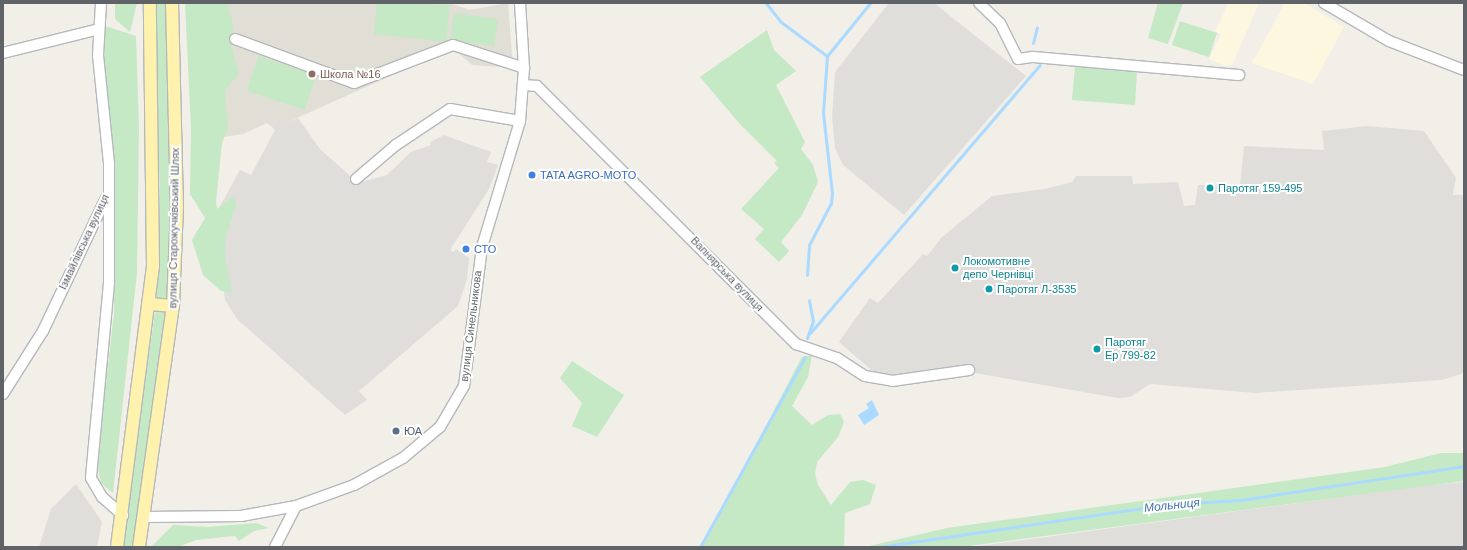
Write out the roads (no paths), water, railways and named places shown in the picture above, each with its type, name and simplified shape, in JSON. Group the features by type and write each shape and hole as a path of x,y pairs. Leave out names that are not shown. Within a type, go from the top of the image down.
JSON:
{"main road":[{"name":"вулиця Старожучківський Шлях","path":"117,547 123,515 150,304 154,206 150,3"},
{"name":"вулиця Старожучківський Шлях","path":"139,547 145,517 173,306 177,207 172,3"},
{"path":"150,304 173,306"}],"street":[{"name":"Ізмайлівська вулиця","path":"3,394 43,331 108,194 99,29 101,3"},
{"name":"вулиця Синельникова","path":"145,517 241,516 296,506 354,485 403,458 440,427 452,409 464,386 482,247 520,121 524,85 524,68 520,3"},
{"path":"979,3 1000,23 1018,59 1033,57 1239,75"},
{"path":"1324,3 1389,41 1464,70"},
{"path":"3,54 99,29"},
{"path":"235,39 354,83 453,46 524,68"},
{"name":"Вапнярська вулиця","path":"524,85 538,86 796,344 837,358 865,376 892,381 968,370"},
{"path":"356,179 396,145 450,109 520,121"},
{"path":"108,194 109,283 91,478 102,496 123,515"},
{"path":"276,547 296,506"}],"water":[{"path":"872,400 879,415 864,425 858,415 869,408 866,404"}],"waterway":[{"path":"766,3 781,22 827,56"},
{"path":"807,275 809,245 831,203 832,193 823,113 827,56 870,3"},
{"path":"1033,43 1037,27"},
{"path":"810,333 1040,65"},
{"path":"807,338 813,321 809,300"},
{"path":"700,547 805,357"},
{"name":"Мольниця","path":"879,547 1171,504 1240,500 1464,466"}],"place":[{"name":"Школа №16","path":"312,74"},
{"name":"TATA AGRO-MOTO","path":"532,175"},
{"name":"Паротяг 159-495","path":"1210,188"},
{"name":"СТО","path":"466,249"},
{"name":"Локомотивне депо Чернівці","path":"955,268"},
{"name":"Паротяг Л-3535","path":"989,289"},
{"name":"Паротяг Ер 799-82","path":"1097,349"},
{"name":"ЮА","path":"396,431"}]}
